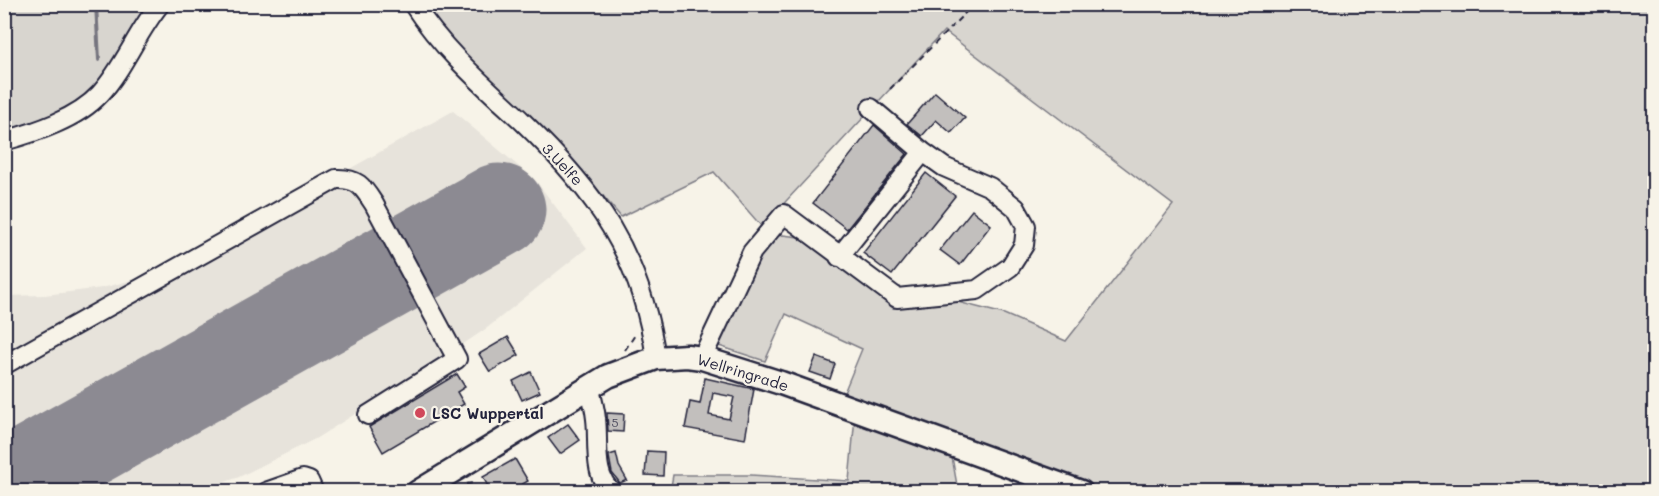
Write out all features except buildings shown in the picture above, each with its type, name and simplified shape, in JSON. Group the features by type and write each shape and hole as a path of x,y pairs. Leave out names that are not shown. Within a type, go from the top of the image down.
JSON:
{"main road":[{"name":"Wellringrade","path":"418,492 589,386 624,368 656,358 702,358 1081,492"}],"street":[{"path":"4,141 61,120 82,109 100,94 160,4"},
{"name":"3.Uelfe","path":"413,4 458,63 564,162 596,201 620,240 633,271 644,302 656,358"},
{"path":"702,358 752,252 784,214 897,298 977,290 1010,267 1024,245 1026,226 1016,208 990,188 944,167 871,108"},
{"path":"839,257 923,152"},
{"path":"4,365 336,179 351,178 364,188 374,204 457,359 368,415"},
{"path":"589,386 596,419 600,475 607,488 613,492"},
{"path":"266,492 303,479 309,482 314,492"}],"path":[{"path":"890,89 974,4"}],"shaded area":[{"path":"5,5 153,5 98,87 67,110 5,134"},
{"path":"424,5 1654,5 1654,491 1088,491 841,400 862,349 786,314 765,361 713,344 766,238 783,235 799,237 855,277 893,308 954,301 1004,314 1066,341 1173,205 944,31 762,227 714,172 621,217 569,156 466,57"},
{"path":"453,111 536,181 587,248 487,328 419,374 315,439 239,477 201,491 5,491 4,296 45,295 102,288 144,277 216,244"},
{"path":"855,417 951,451 958,491 670,492 673,475 751,475 849,481"}],"waterway":[{"path":"96,4 99,60"}],"runway":[{"path":"4,487 499,210"}],"place":[{"name":"LSC Wuppertal","path":"420,413"}]}
